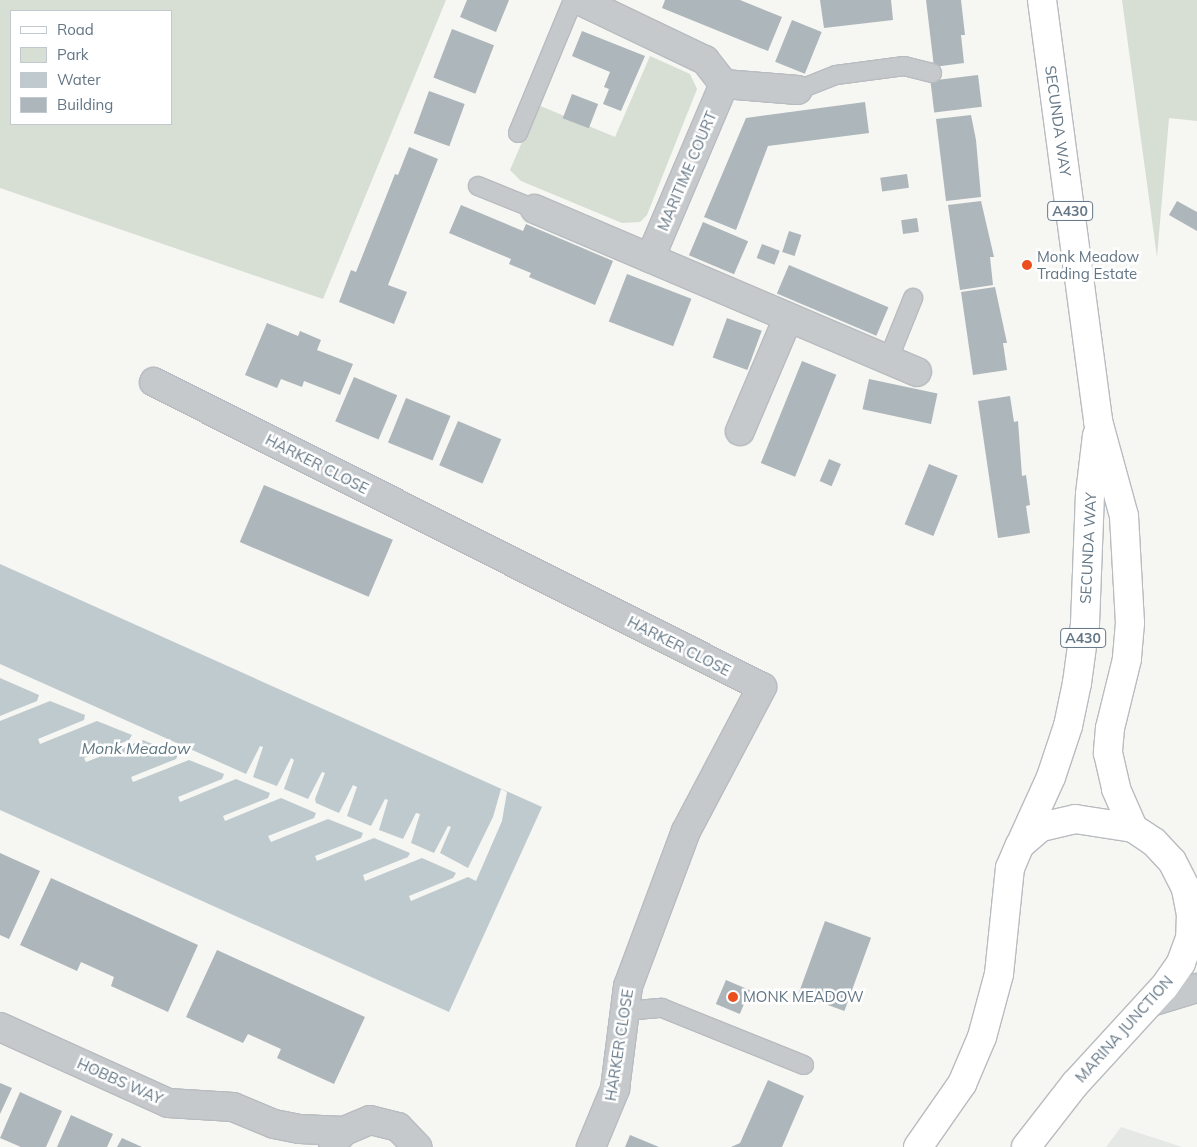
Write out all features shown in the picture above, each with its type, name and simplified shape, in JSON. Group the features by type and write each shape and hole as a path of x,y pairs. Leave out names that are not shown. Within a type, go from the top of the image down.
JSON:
{"main road":[{"name":"SECUNDA WAY","path":"1042,0 1098,421 1124,516 1130,570 1127,659 1110,728 1108,753 1116,789 1133,828"},
{"name":"SECUNDA WAY","path":"1020,845 1051,778 1068,726 1077,682 1085,624 1090,494 1098,421"},
{"name":"MARINA JUNCTION","path":"918,1147 962,1084 982,1037 999,974 1010,868 1020,845 1041,827 1075,819 1133,828 1154,842 1172,861 1186,889 1194,916 1190,938 1181,963 1151,1002 1075,1084 1026,1147"}],"street":[{"path":"579,0 705,60 724,84 798,90"},
{"name":"MARITIME COURT","path":"650,258 724,84"},
{"path":"535,209 916,372"},
{"path":"740,431 788,318"},
{"name":"HARKER CLOSE","path":"154,382 762,687 686,831 628,986 615,1089 606,1118 591,1147"},
{"path":"1151,1002 1197,988"},
{"name":"HOBBS WAY","path":"0,1027 168,1102 233,1107 274,1124 338,1139"},
{"path":"338,1139 370,1120 398,1127 417,1147"},
{"name":"HOBBS WAY","path":"274,1124 296,1147"}],"lane":[{"path":"518,133 572,0"},
{"path":"798,90 836,75 904,66 932,73"},
{"path":"478,186 535,209"},
{"path":"888,360 913,298"},
{"path":"625,1011 662,1008 804,1066"}],"shaded area":[{"path":"1121,1127 1182,1147 1106,1147"}],"green space":[{"path":"0,0 446,0 323,299 0,188"},
{"path":"1122,0 1197,0 1197,121 1169,118 1157,257"},
{"path":"650,56 690,74 697,89 647,215 640,222 622,223 521,181 510,170 538,105 615,137"}],"water":[{"name":"Monk Meadow","path":"0,564 542,807 449,1012 0,810"}],"pier":[{"path":"0,664 246,774 260,746 263,747 253,777 277,786 291,758 294,760 284,789 308,799 322,772 325,773 315,799 316,803 339,813 353,785 357,787 347,816 371,826 385,799 388,800 379,830 403,839 416,813 420,814 411,843 434,853 448,826 451,827 440,853 468,868 493,817 501,789 507,792 502,821 476,881 468,877 411,901 409,896 453,878 456,873 422,858 365,881 363,875 408,857 410,853 374,838 317,861 315,856 361,838 363,833 328,819 271,842 268,836 314,818 316,813 281,798 225,821 223,816 268,798 270,793 236,779 180,802 178,797 222,779 224,774 189,760 133,782 131,777 176,759 178,755 143,740 86,762 84,758 129,740 132,735 97,721 40,744 38,739 84,720 85,715 50,701 0,721 0,716 37,701 39,695 0,678"}],"building":[{"path":"467,0 509,0 496,32 460,17"},
{"path":"665,0 740,0 782,17 768,51 662,8"},
{"path":"820,0 891,0 893,20 824,28"},
{"path":"926,0 961,0 965,35 961,35 964,63 934,67"},
{"path":"792,20 822,32 805,74 775,62"},
{"path":"452,29 494,45 475,94 433,78"},
{"path":"582,31 645,56 621,111 603,104 609,89 604,87 610,72 572,56"},
{"path":"978,75 982,107 934,113 930,81"},
{"path":"429,91 465,104 449,146 414,133"},
{"path":"572,94 598,104 589,128 563,118"},
{"path":"865,102 869,133 768,146 736,230 704,217 746,118"},
{"path":"971,115 976,140 981,197 946,201 936,119"},
{"path":"409,147 438,159 388,285 407,292 394,324 339,302 351,270 356,272 395,174 398,175"},
{"path":"907,174 909,188 882,192 880,178"},
{"path":"981,201 994,257 990,257 993,285 960,290 948,205"},
{"path":"1177,201 1197,212 1197,231 1169,215"},
{"path":"461,205 523,231 526,224 613,261 595,305 529,277 531,273 509,264 511,259 449,233"},
{"path":"917,218 919,232 903,234 901,220"},
{"path":"703,222 748,241 734,274 689,255"},
{"path":"789,231 801,235 795,256 782,252"},
{"path":"762,244 780,251 774,265 757,258"},
{"path":"789,265 888,307 876,336 777,294"},
{"path":"627,274 691,299 673,346 609,322"},
{"path":"995,287 1007,343 1003,343 1007,370 973,375 961,292"},
{"path":"727,318 762,331 747,370 713,357"},
{"path":"267,323 298,336 300,331 321,340 317,350 353,364 340,395 304,381 302,387 281,379 277,388 245,375"},
{"path":"802,361 836,375 795,477 761,463"},
{"path":"354,377 397,395 379,440 335,421"},
{"path":"869,379 937,394 931,424 863,409"},
{"path":"1010,396 1014,422 1018,421 1022,476 1026,475 1030,505 1026,506 1030,533 998,538 978,401"},
{"path":"406,398 451,416 433,460 388,443"},
{"path":"458,421 501,439 483,484 439,465"},
{"path":"829,459 841,464 832,486 820,481"},
{"path":"929,464 958,476 933,536 905,524"},
{"path":"264,485 393,540 369,597 240,542"},
{"path":"0,853 40,871 9,939 0,935"},
{"path":"51,878 198,945 168,1012 111,986 114,977 81,962 77,971 20,945"},
{"path":"825,921 871,938 844,1011 798,994"},
{"path":"217,950 365,1017 334,1084 277,1058 281,1049 248,1034 243,1043 186,1017"},
{"name":"MONK MEADOW","path":"726,980 750,990 740,1014 716,1004"},
{"path":"768,1080 804,1096 782,1147 731,1147 740,1143"},
{"path":"0,1083 12,1088 0,1114"},
{"path":"20,1092 62,1111 46,1147 21,1147 0,1138"},
{"path":"71,1115 113,1134 107,1147 57,1147"},
{"path":"630,1135 659,1147 625,1147"},
{"path":"122,1138 142,1147 117,1147"}],"place":[{"name":"Monk Meadow Trading Estate","path":"1027,265"},
{"name":"MONK MEADOW","path":"733,997"}]}
